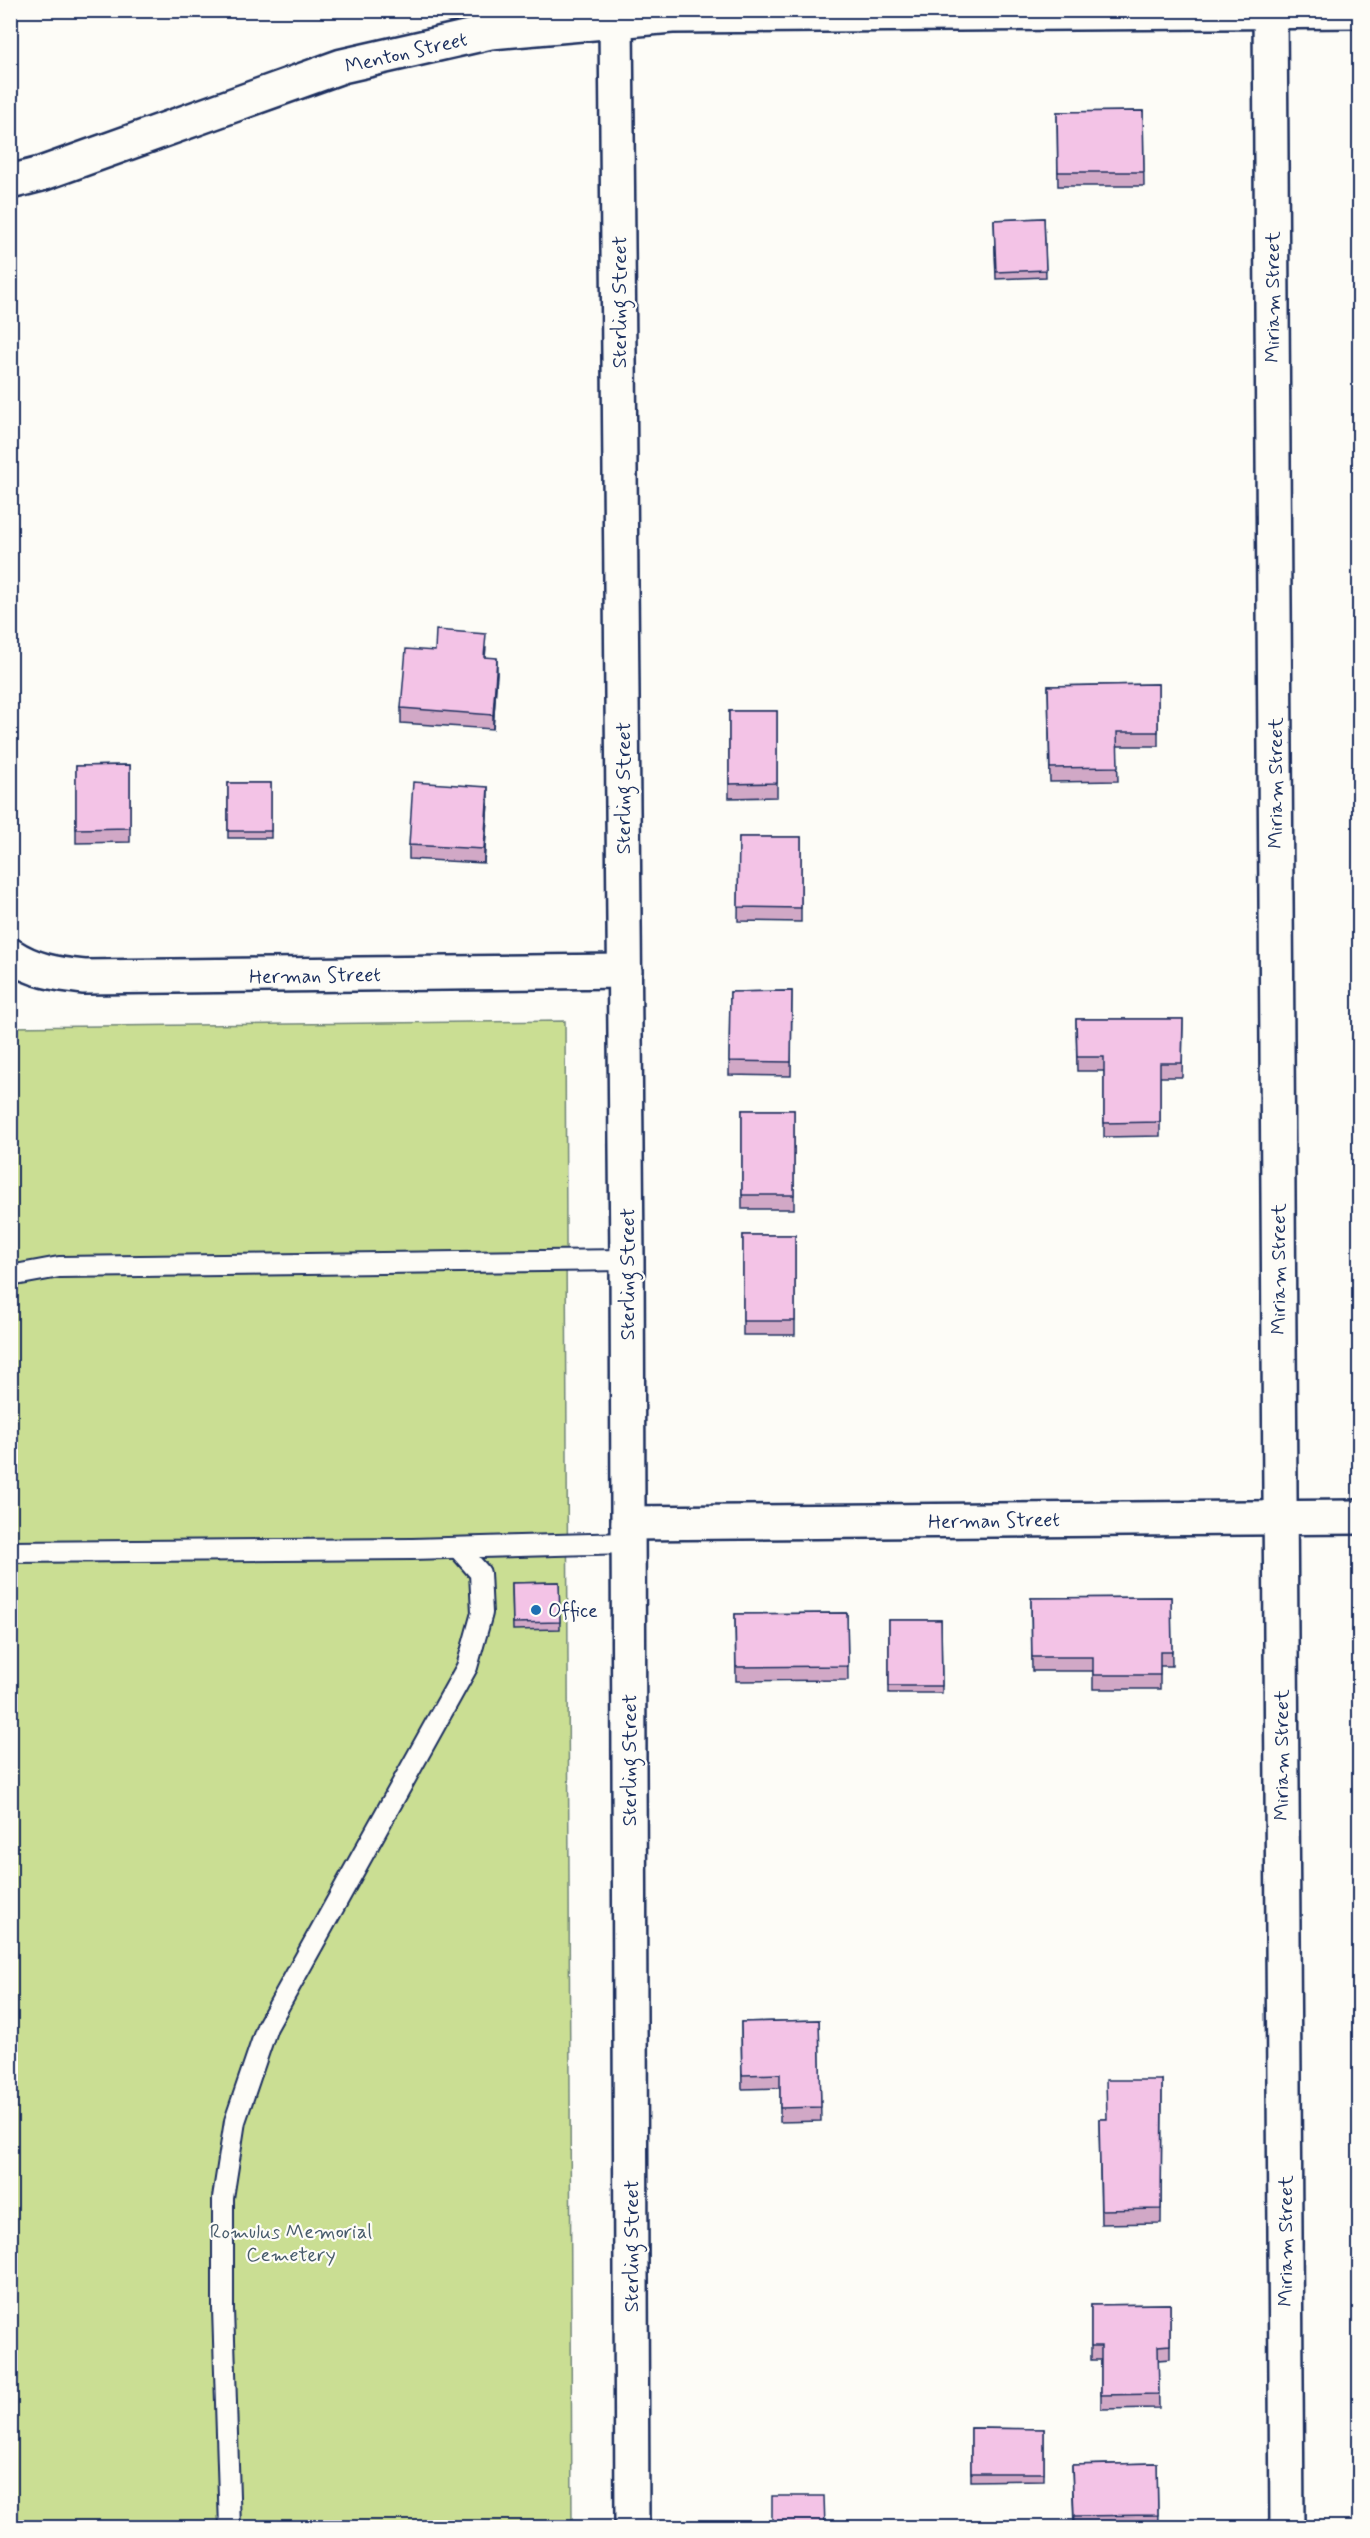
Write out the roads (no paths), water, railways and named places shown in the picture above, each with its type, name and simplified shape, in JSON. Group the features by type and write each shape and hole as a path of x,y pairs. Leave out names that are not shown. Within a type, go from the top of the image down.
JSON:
{"street":[{"name":"Menton Street","path":"10,182 41,174 342,66 491,32 672,16 1359,10"},
{"name":"Miriam Street","path":"1270,11 1287,2528"},
{"name":"Sterling Street","path":"616,20 627,1260 632,2528"},
{"name":"Herman Street","path":"10,955 26,965 45,972 84,977 624,971"},
{"name":"Herman Street","path":"628,1533 1359,1517"}],"lane":[{"path":"10,1276 59,1267 627,1260"},
{"path":"10,1552 458,1548 628,1533"},
{"path":"230,2528 223,2309 223,2198 235,2121 267,2027 467,1667 482,1613 480,1573 458,1548"}],"place":[{"name":"Office","path":"536,1610"}],"park label":[{"name":"Romulus Memorial Cemetery","path":"291,2242"}]}
